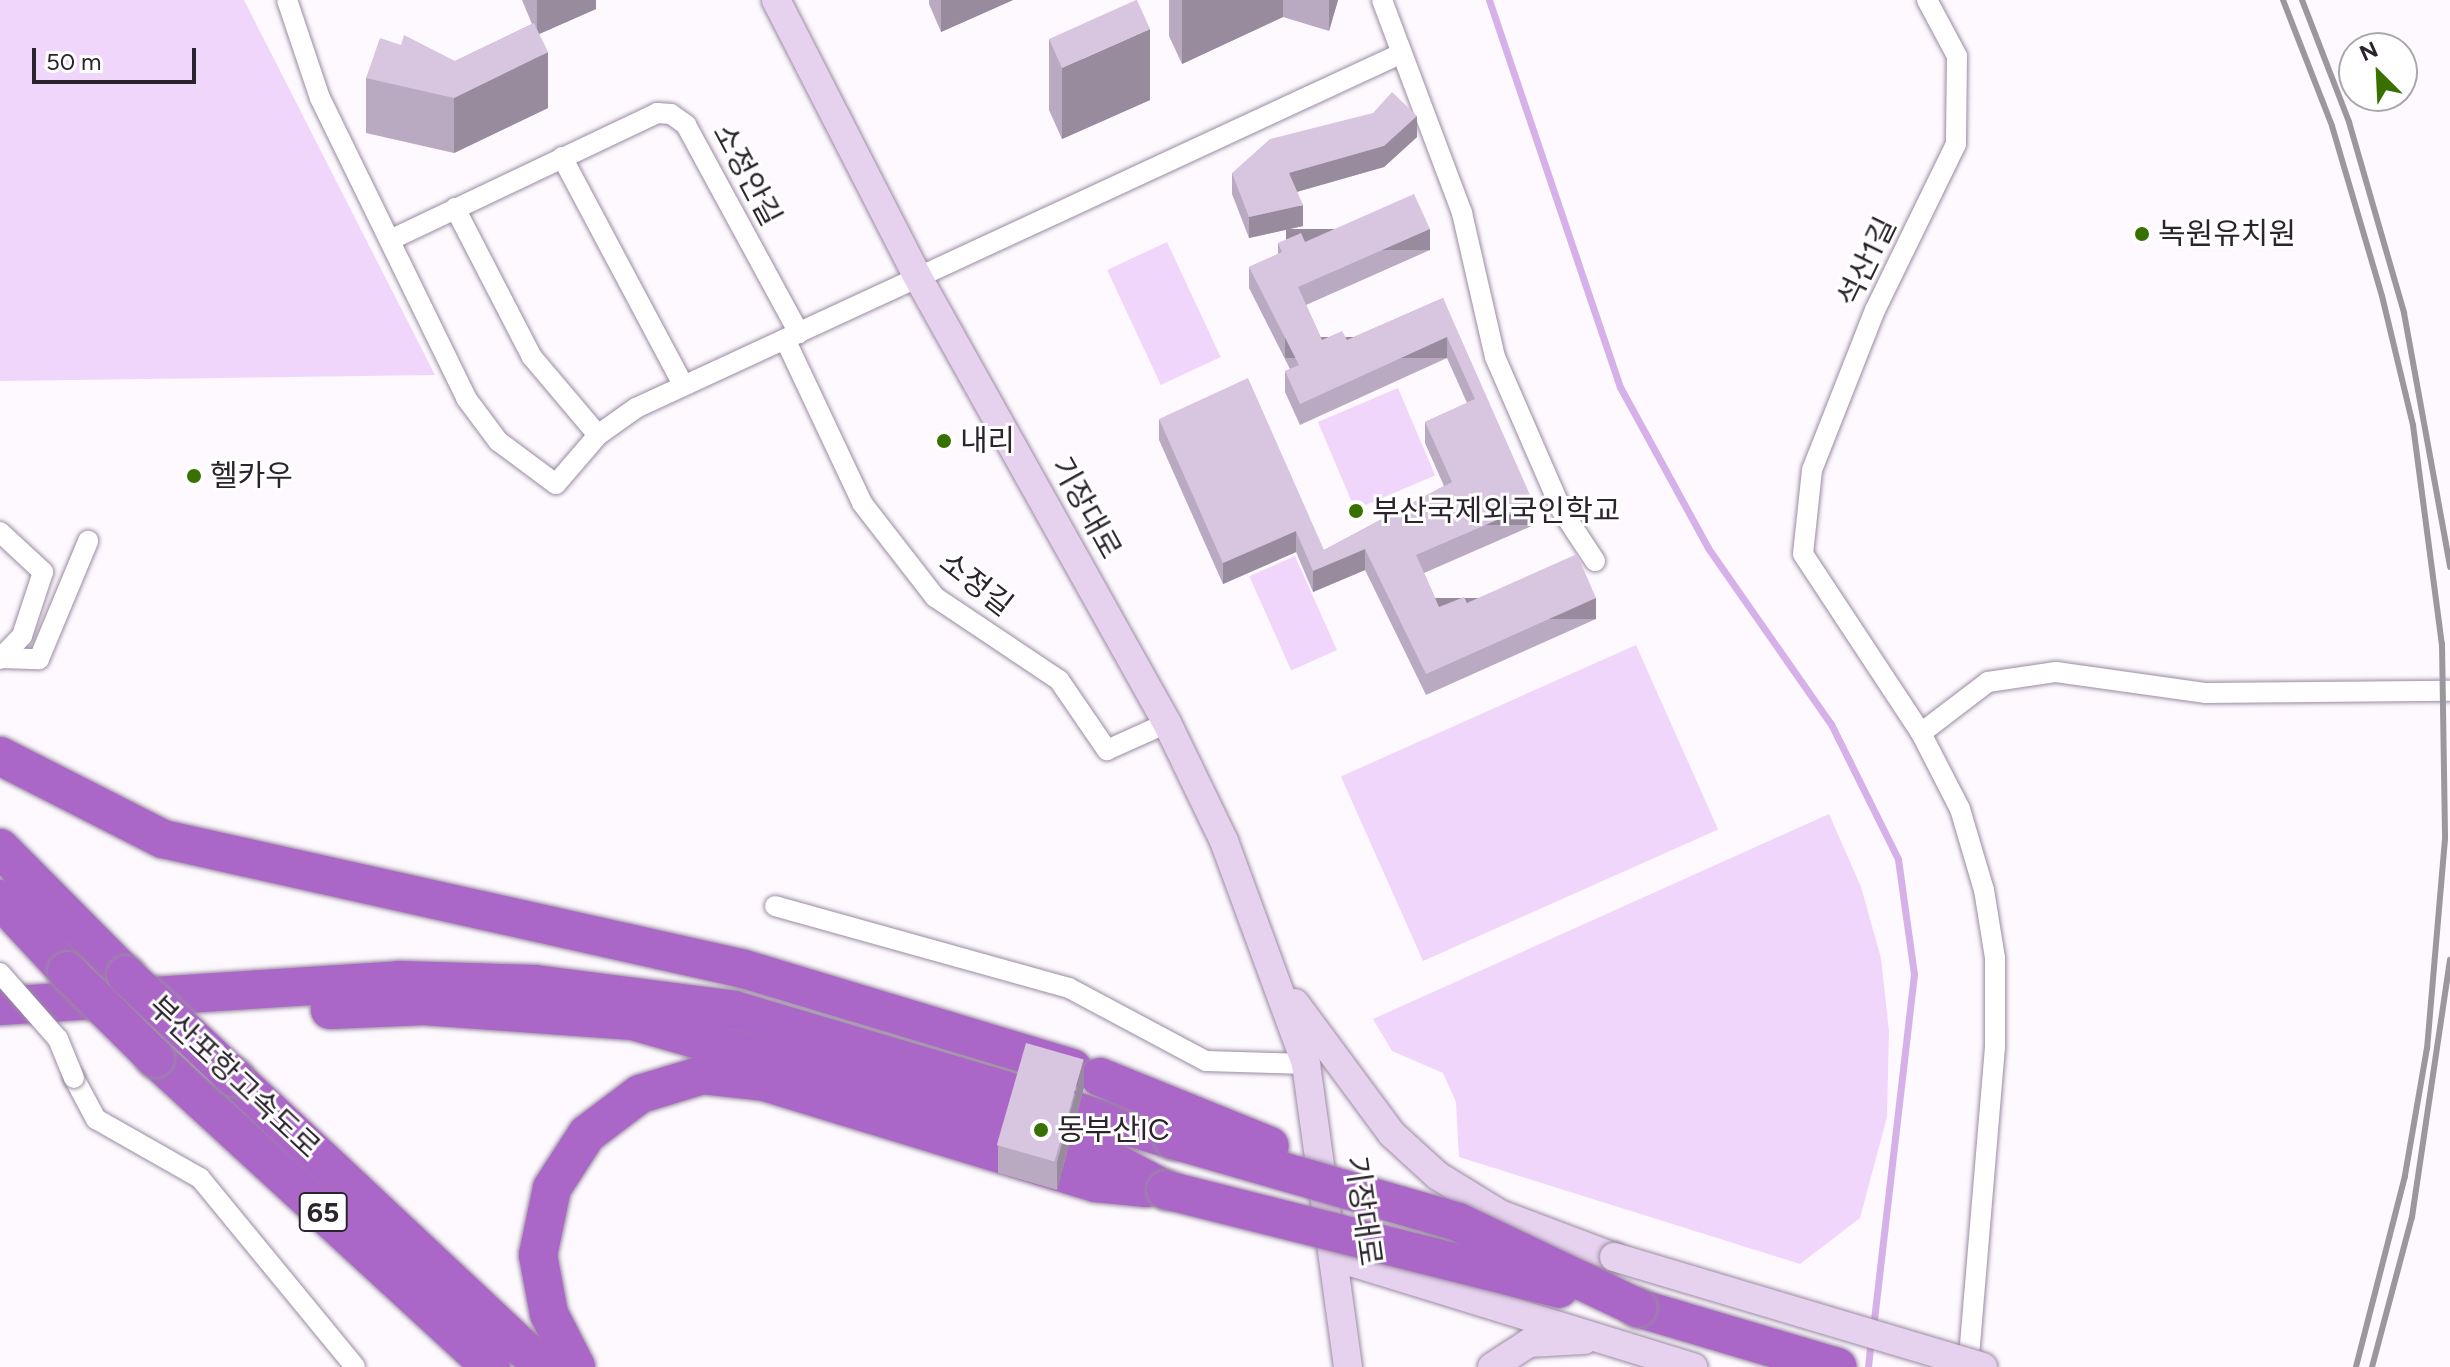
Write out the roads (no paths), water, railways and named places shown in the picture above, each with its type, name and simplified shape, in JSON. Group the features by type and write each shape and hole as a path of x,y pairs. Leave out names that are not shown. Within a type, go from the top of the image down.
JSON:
{"highway":[{"path":"0,756 163,839 744,969 1100,1077 1458,1222 1638,1308"},
{"name":"부산포항고속도로","path":"0,848 126,975 543,1367"},
{"name":"부산포항고속도로","path":"0,899 155,1058 491,1367"},
{"path":"0,1006 399,980 535,984 734,1010 1458,1222"},
{"path":"0,1032 424,1006 633,1021 1100,1155 1166,1190"},
{"path":"576,1367 549,1314 538,1255 552,1188 587,1134 640,1094 703,1075 765,1082 1096,1183 1166,1190 1638,1308 1837,1367"}],"main road":[{"name":"기장대로","path":"776,0 916,274 1167,723 1282,984 1306,1064 1348,1367"},
{"path":"1282,984 1392,1134 1438,1176 1500,1214 1614,1257"},
{"path":"1322,1163 1614,1257 1983,1367"},
{"path":"1335,1257 1693,1367"},
{"path":"1492,1367 1529,1343 1605,1339"}],"street":[{"path":"287,0 320,98 466,398 498,441 556,484 598,435 683,385 792,336 916,274 1400,54"},
{"path":"1382,0 1462,213 1495,357 1562,511 1595,561"},
{"name":"석산1길","path":"1921,733 1803,554 1812,470 1875,310 1956,144 1957,56 1927,0"},
{"name":"소정안길","path":"390,240 657,113 679,118 792,336"},
{"path":"562,157 683,385"},
{"path":"455,208 532,357 598,435"},
{"name":"소정길","path":"792,336 862,503 935,597 1059,680 1107,750 1167,723"},
{"path":"0,532 43,572 22,636 1,658"},
{"path":"1,658 39,659 88,541"},
{"path":"1968,1367 1995,1047 1995,958 1960,809 1921,733 1988,682 2030,674 2205,693 2450,691"},
{"path":"775,906 1069,988 1206,1061 1306,1064"},
{"path":"0,973 58,1039 96,1119 200,1178 355,1367"}],"waterway":[{"path":"1489,0 1620,387 1708,548 1831,724 1898,859 1914,974 1873,1327"},
{"path":"1868,1367 1871,1340"}],"railway":[{"path":"2283,0 2332,126 2382,296 2413,425 2442,644 2445,839 2427,1048 2405,1176 2356,1367"},
{"path":"2302,0 2349,122 2404,313 2450,567"},
{"path":"2372,1367 2412,1217 2450,960"}],"place":[{"name":"녹원유치원","path":"2142,234"},
{"name":"내리","path":"944,441"},
{"name":"헬카우","path":"194,476"},
{"name":"부산국제외국인학교","path":"1356,511"},
{"name":"동부산IC","path":"1041,1130"}]}
